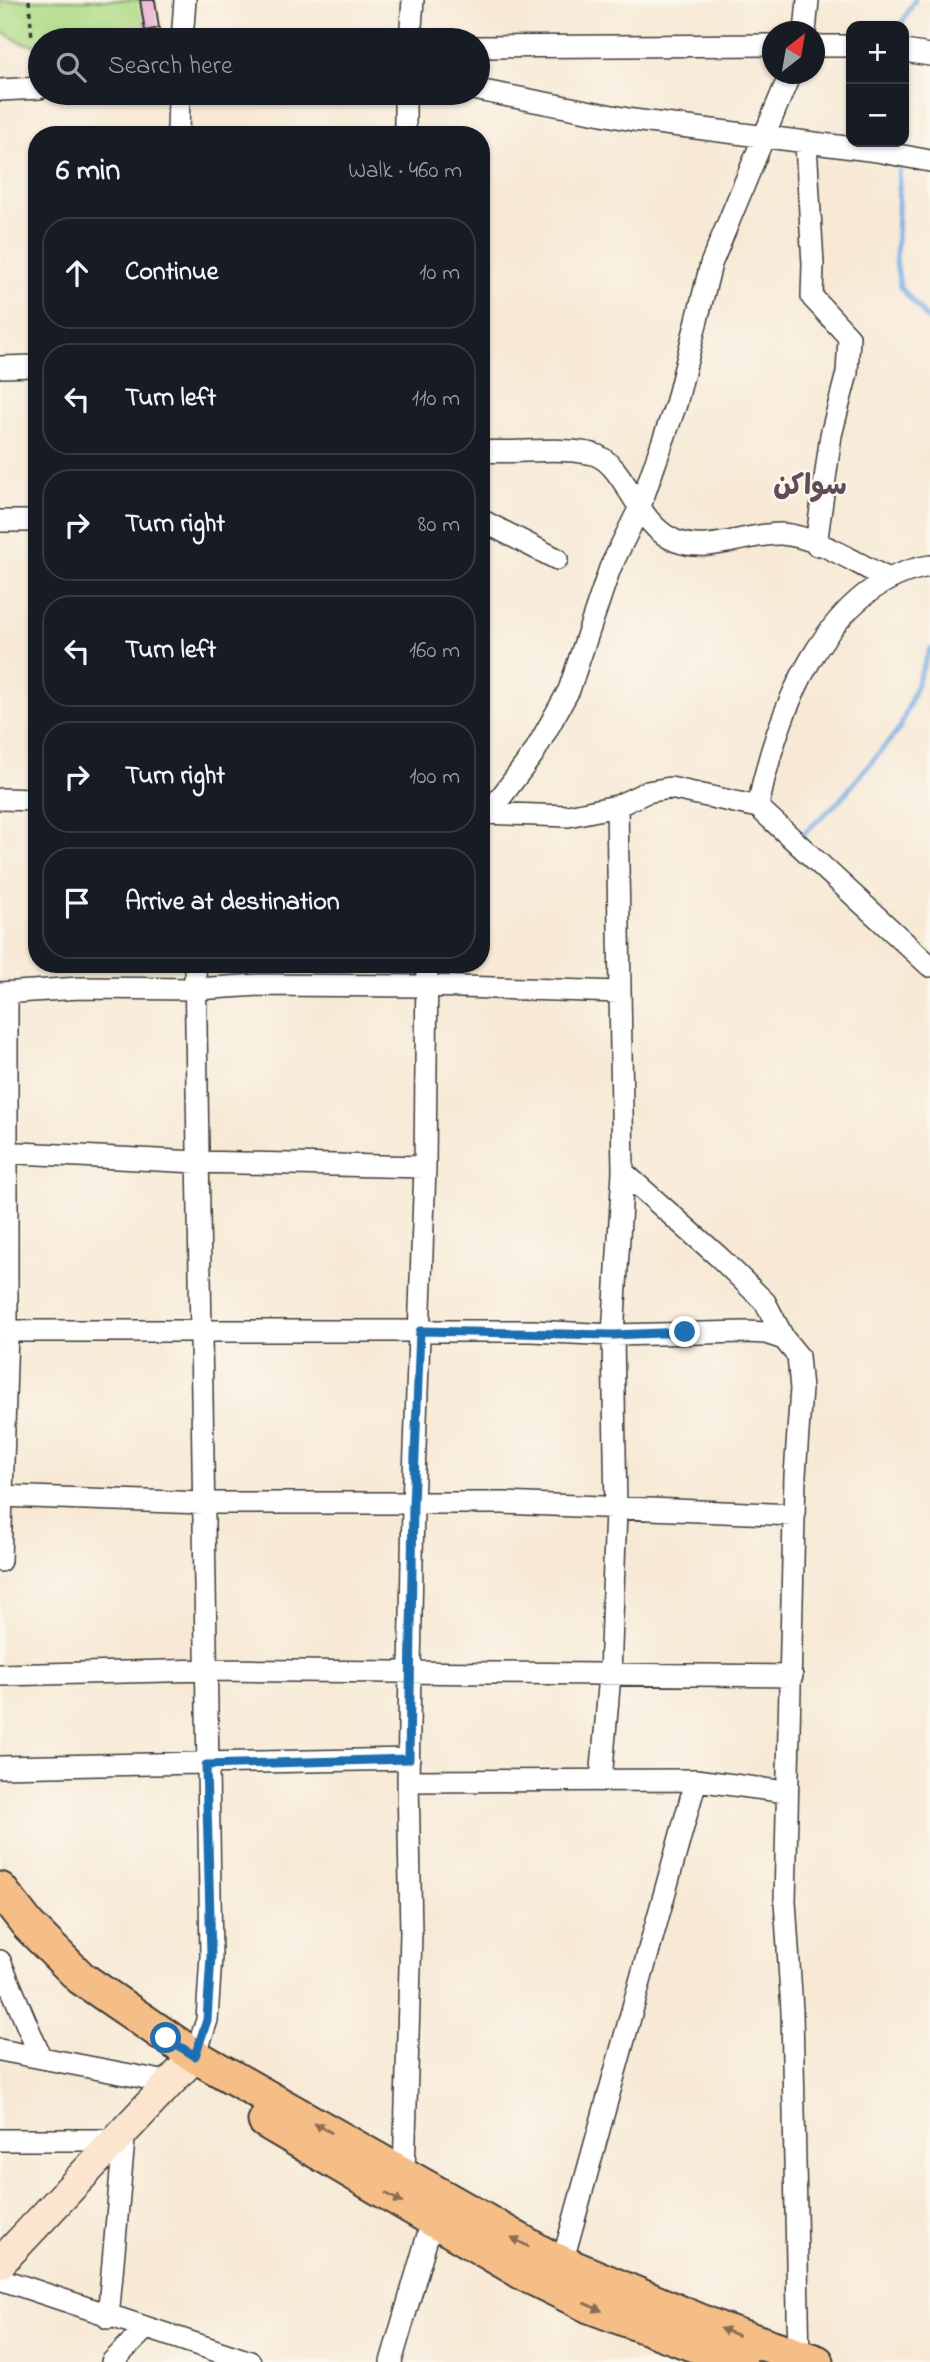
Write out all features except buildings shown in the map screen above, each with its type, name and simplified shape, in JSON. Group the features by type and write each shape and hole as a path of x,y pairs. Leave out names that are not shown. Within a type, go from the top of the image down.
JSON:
{"main road":[{"path":"2,1903 42,1970 81,2002 183,2070 528,2276 589,2306 740,2362"},
{"path":"183,2070 404,2174 520,2242 562,2263 717,2328 805,2360"}],"street":[{"path":"183,28 185,0"},
{"path":"411,28 413,0"},
{"path":"806,21 808,0"},
{"path":"490,47 762,46"},
{"path":"825,46 846,46"},
{"path":"909,52 930,55"},
{"path":"0,74 28,85"},
{"path":"490,807 534,753 569,690 610,568 639,509 676,404 711,264 762,135 785,84"},
{"path":"0,90 28,88"},
{"path":"490,92 633,120 762,135 806,144 877,151 930,161"},
{"path":"178,126 179,105"},
{"path":"405,105 405,126"},
{"path":"806,144 813,264 811,297 849,337 849,353 831,435 817,545"},
{"path":"0,367 28,366"},
{"path":"490,450 595,455 615,472 639,509 663,533 676,541 695,544 782,534 817,545 888,579"},
{"path":"0,521 28,520"},
{"path":"490,525 557,559"},
{"path":"758,807 772,745 787,706 813,659 850,608 888,579 909,569 930,566"},
{"path":"490,813 568,816 617,806 647,792 670,788 758,807 930,966"},
{"path":"0,799 28,800"},
{"path":"601,1780 610,1675 616,1510 613,1335 623,1172 617,806"},
{"path":"0,2263 119,2134 183,2070 207,2020 211,1956 206,1765 208,1670 195,973"},
{"path":"0,1561 4,1331 4,993 80,988 196,989 427,975 620,992"},
{"path":"404,2174 411,1933 408,1781 413,1505 425,1167 427,975"},
{"path":"3,1152 197,1162 425,1167"},
{"path":"623,1172 719,1257 765,1302 784,1339 798,1356 801,1389 794,1515 785,1901 792,2011 805,2360"},
{"path":"4,1331 202,1329 613,1335 766,1333 784,1339"},
{"path":"1,1496 203,1503 503,1503 616,1510 794,1515"},
{"path":"0,1675 208,1670 792,1676"},
{"path":"0,1767 409,1759"},
{"path":"408,1781 696,1780 786,1791"},
{"path":"562,2263 696,1780"},
{"path":"0,1961 40,2056"},
{"path":"0,2050 183,2070"},
{"path":"0,2140 119,2134"},
{"path":"108,2318 119,2134"},
{"path":"391,2362 432,2221"},
{"path":"0,2279 108,2318 250,2362"},
{"path":"113,2362 145,2329"}],"path":[{"path":"29,0 31,28"}],"green space":[{"path":"0,0 143,0 144,28 28,28 28,44 0,31"}],"waterway":[{"path":"903,21 915,0"},
{"path":"900,161 896,261 900,287 930,321"},
{"path":"804,840 802,835 839,801 900,728 930,649"}],"district":[{"name":"سواكن","path":"810,487"}],"route":[{"path":"166,2038 195,2056 207,2020 211,1956 206,1765 409,1759 413,1505 420,1331 532,1331 613,1335 685,1332"}]}
